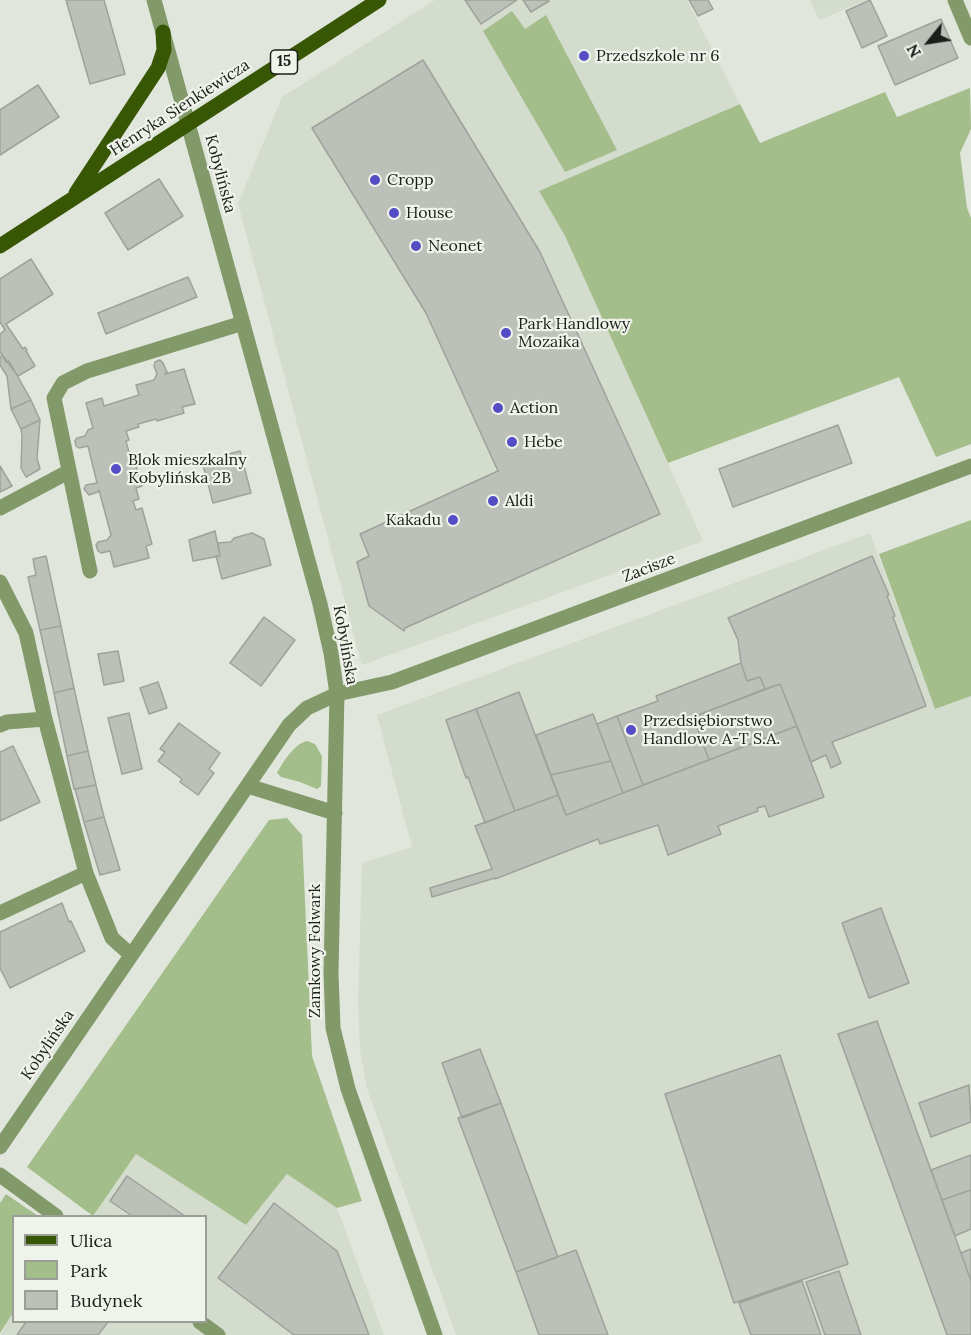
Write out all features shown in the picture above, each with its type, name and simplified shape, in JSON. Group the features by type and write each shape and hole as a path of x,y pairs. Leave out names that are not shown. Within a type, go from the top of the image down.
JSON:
{"main road":[{"name":"Henryka Sienkiewicza","path":"0,246 380,0"},
{"path":"72,200 158,68 164,50 163,32"}],"street":[{"name":"Kobylińska","path":"0,1147 290,725 307,708 337,694 320,604 153,0"},
{"path":"955,0 971,38"},
{"path":"90,571 54,398 63,383 87,371 243,323"},
{"name":"Zacisze","path":"337,694 392,682 971,466"},
{"path":"0,508 68,472"},
{"path":"0,582 26,633 45,719 86,873 112,938 131,955"},
{"name":"Zamkowy Folwark","path":"337,694 331,972 333,1028 348,1089 432,1328"},
{"path":"0,725 7,722 45,719"},
{"path":"248,786 335,813"},
{"path":"0,913 86,873"},
{"path":"0,1175 55,1215"},
{"path":"201,1323 218,1335"},
{"path":"420,1335 432,1328"}],"shaded area":[{"path":"435,0 687,0 740,104 539,191 565,236 703,541 362,665 238,204 282,97"},
{"path":"810,0 867,0 819,20"},
{"path":"870,533 935,709 971,696 971,1335 456,1335 367,1089 360,1050 358,1005 362,863 412,847 377,715"},
{"path":"136,1154 246,1225 287,1174 337,1208 384,1335 0,1335 12,1315 12,1323 207,1323 207,1215 94,1215"}],"green space":[{"path":"512,11 525,29 546,15 617,150 565,172 483,31"},
{"path":"970,88 971,129 960,153 967,208 971,218 971,444 936,457 899,377 668,463 565,236 539,191 740,104 760,143 885,92 897,117"},
{"path":"971,520 971,696 935,709 879,554"},
{"path":"307,741 315,744 322,756 321,786 317,789 281,777 277,773 293,750"},
{"path":"287,818 302,835 312,1056 362,1201 337,1208 287,1174 246,1225 136,1154 92,1215 27,1167 269,820"},
{"path":"6,1194 37,1215 12,1215 12,1315 0,1333 0,1203"}],"building":[{"path":"66,0 104,0 125,74 90,84"},
{"path":"465,0 517,0 481,24"},
{"path":"523,0 548,0 549,1 531,12"},
{"path":"689,0 708,0 713,9 698,16"},
{"path":"870,0 887,36 862,48 846,11"},
{"path":"941,19 958,58 895,85 878,46"},
{"name":"Park Handlowy Mozaika","path":"423,60 540,252 660,514 405,628 404,631 369,606 357,562 369,556 360,534 498,471 426,313 312,128"},
{"path":"38,85 59,117 0,155 0,110"},
{"path":"159,179 183,216 128,250 105,213"},
{"path":"31,259 53,294 6,324 23,349 25,347 35,366 18,376 0,352 0,334 5,330 0,322 0,279"},
{"path":"188,277 197,297 106,334 98,313"},
{"path":"2,355 6,362 9,361 31,400 11,409 7,376 0,365"},
{"name":"Blok mieszkalny Kobylińska 2B","path":"160,360 167,372 165,374 184,369 195,404 182,407 184,413 138,424 139,427 126,431 131,460 134,459 142,486 136,488 139,499 133,501 136,510 142,508 152,544 146,546 149,558 114,567 110,551 101,553 96,545 98,542 107,540 111,535 99,490 89,495 84,489 86,485 97,483 88,446 79,448 75,441 85,436 88,430 93,428 86,403 102,398 104,406 139,395 136,385 154,380 157,374 155,362"},
{"path":"31,400 40,420 21,429 11,409"},
{"path":"40,420 37,458 40,469 26,477 21,468 21,429"},
{"path":"838,425 852,463 733,507 719,469"},
{"path":"240,451 251,493 213,503 202,461"},
{"path":"0,466 12,486 0,492"},
{"path":"215,531 220,556 193,561 189,540"},
{"path":"252,533 264,539 271,565 222,579 216,556 220,556 218,543 231,542 234,538"},
{"path":"46,556 61,626 40,630 28,577 36,575 33,559"},
{"path":"872,556 889,595 887,596 895,616 893,617 926,706 832,742 841,763 831,768 826,755 811,762 780,684 765,689 760,677 747,681 741,663 738,640 728,618"},
{"path":"264,617 295,640 261,686 230,663"},
{"path":"61,626 74,688 54,693 40,630"},
{"path":"118,651 124,681 104,685 98,654"},
{"path":"741,663 747,681 760,677 765,689 693,717 709,760 643,785 617,716 658,701 656,696"},
{"path":"158,682 167,708 149,714 140,688"},
{"path":"780,684 797,726 709,760 693,717"},
{"path":"74,688 88,751 67,756 54,693"},
{"path":"519,692 558,795 515,811 476,709"},
{"path":"476,709 515,811 485,823 468,777 466,778 446,720"},
{"path":"129,713 142,769 122,774 108,718"},
{"path":"593,714 611,761 551,775 536,735"},
{"path":"617,716 643,785 623,793 597,724"},
{"path":"179,723 220,753 209,769 214,773 198,795 180,782 182,779 158,761 165,752 160,749"},
{"path":"797,726 824,797 769,817 765,806 757,808 758,811 718,826 721,834 668,855 658,825 600,844 598,839 495,879 432,897 430,888 492,869 475,826 558,795 566,815"},
{"path":"13,746 40,802 0,821 0,752"},
{"path":"88,751 96,785 74,789 67,756"},
{"path":"611,761 623,793 566,815 551,775"},
{"path":"96,785 104,817 84,822 75,789"},
{"path":"104,817 120,870 100,875 84,822"},
{"path":"62,903 69,922 71,921 85,951 10,988 0,968 0,932"},
{"path":"881,908 909,983 869,998 842,923"},
{"path":"877,1021 971,1281 971,1335 947,1335 838,1034"},
{"path":"480,1049 501,1103 462,1118 442,1063"},
{"path":"780,1055 848,1264 734,1303 665,1094"},
{"path":"969,1085 971,1122 931,1137 919,1103"},
{"path":"501,1103 558,1257 516,1272 458,1118"},
{"path":"971,1155 971,1190 942,1200 931,1170"},
{"path":"127,1176 184,1215 131,1215 110,1201"},
{"path":"971,1190 971,1229 955,1236 942,1200"},
{"path":"274,1203 337,1251 369,1335 294,1335 218,1278"},
{"path":"971,1249 971,1281 961,1253"},
{"path":"576,1250 608,1335 539,1335 516,1272"},
{"path":"839,1271 861,1335 825,1335 806,1282"},
{"path":"802,1281 821,1335 751,1335 739,1303"},
{"path":"25,1323 107,1323 98,1335 17,1335"}],"place":[{"name":"Przedszkole nr 6","path":"584,56"},
{"name":"Cropp","path":"375,180"},
{"name":"House","path":"394,213"},
{"name":"Neonet","path":"416,246"},
{"name":"Park Handlowy Mozaika","path":"506,333"},
{"name":"Action","path":"498,408"},
{"name":"Hebe","path":"512,442"},
{"name":"Blok mieszkalny Kobylińska 2B","path":"116,469"},
{"name":"Aldi","path":"493,501"},
{"name":"Kakadu","path":"453,520"},
{"name":"Przedsiębiorstwo Handlowe A-T S.A.","path":"631,730"}]}
